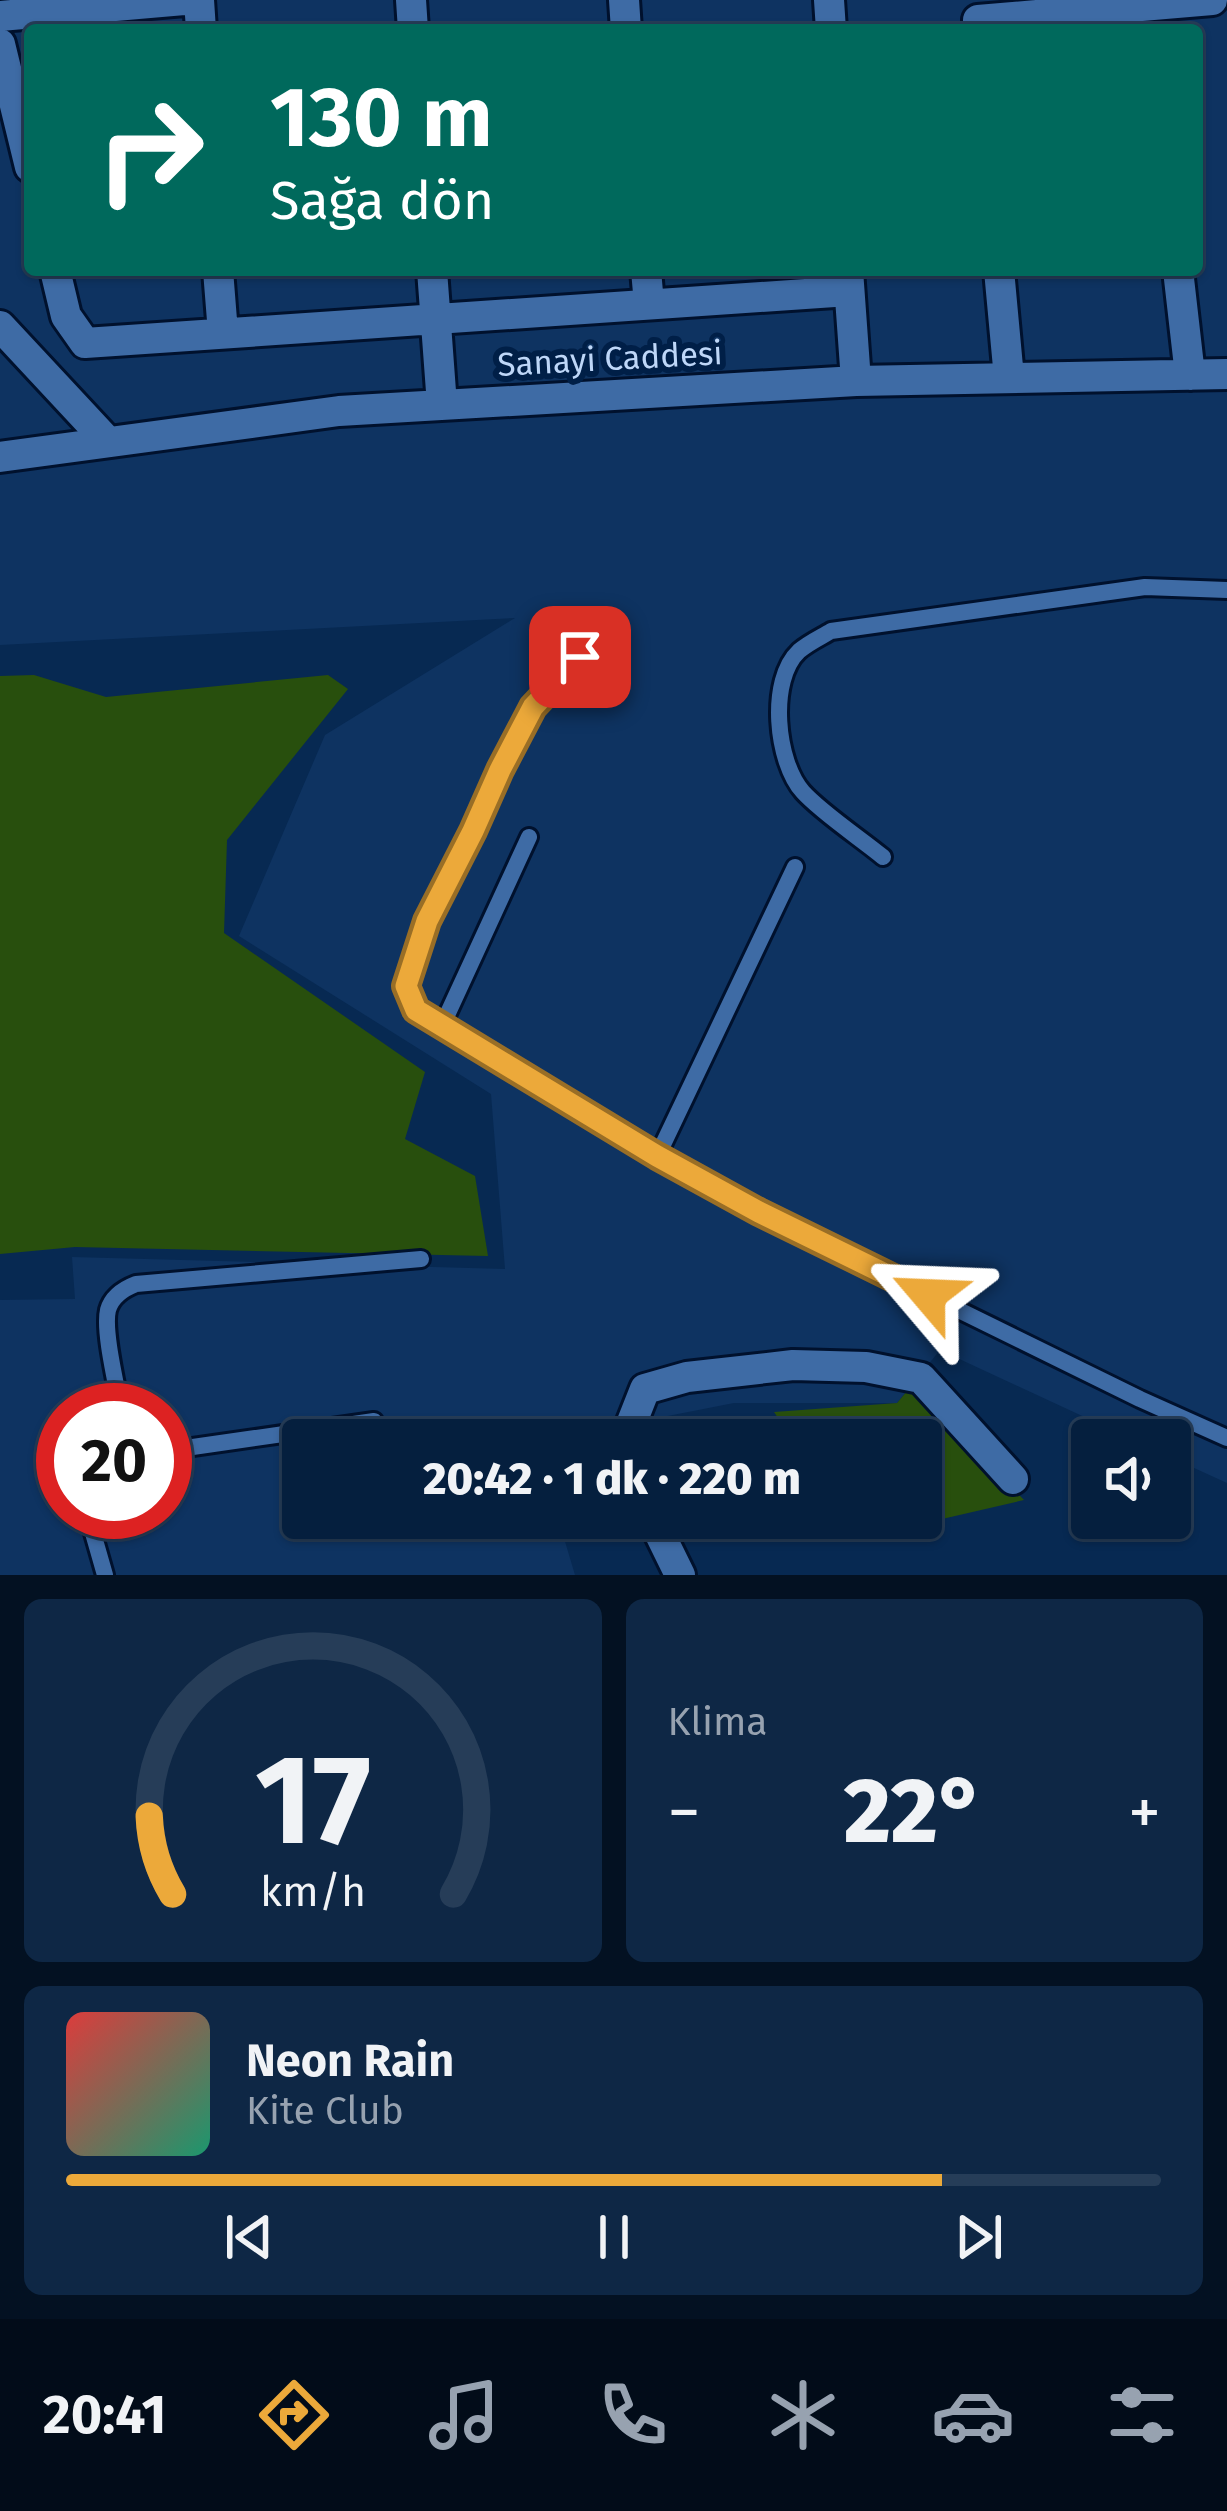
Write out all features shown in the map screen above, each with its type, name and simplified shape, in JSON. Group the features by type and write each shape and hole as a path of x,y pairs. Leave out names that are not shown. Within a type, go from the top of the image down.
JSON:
{"street":[{"path":"0,16 184,0"},
{"path":"978,24 978,20 1151,12 1212,0"},
{"path":"0,44 24,142"},
{"path":"56,276 66,316 85,343 649,304 849,281 856,381"},
{"path":"218,276 223,333"},
{"path":"432,276 442,405"},
{"path":"647,276 649,304"},
{"path":"1000,276 1009,378"},
{"path":"1179,276 1190,375"},
{"path":"0,326 107,442"},
{"name":"Sanayi Caddesi","path":"0,457 339,411 856,381 1227,374"},
{"path":"633,1419 645,1389 688,1377 794,1365 866,1366 921,1378 1013,1479"},
{"path":"662,1539 680,1575"}],"lane":[{"path":"884,857 801,790 786,758 778,711 785,676 797,653 831,631 1145,587 1227,590"},
{"path":"580,657 533,707 427,921 406,986 416,1010 657,1156 780,1222 1227,1438"},
{"path":"442,1026 529,837"},
{"path":"657,1156 795,867"},
{"path":"117,1383 107,1323 113,1299 127,1287 421,1259"},
{"path":"192,1446 282,1434"},
{"path":"95,1539 105,1575"}],"shaded area":[{"path":"0,0 1227,0 1227,1483 1191,1467 1191,1419 1089,1419 940,1350 897,1403 734,1403 652,1419 282,1419 282,1539 564,1539 575,1575 0,1575 0,1300 75,1299 72,1257 505,1269 491,1094 239,936 325,735 515,618 0,645"}],"green space":[{"path":"34,675 106,697 328,675 348,689 227,840 224,933 425,1072 405,1139 475,1176 488,1256 75,1247 0,1254 0,676"},
{"path":"913,1384 1024,1500 942,1519 942,1419 779,1419 774,1412 897,1403"}],"route":[{"path":"580,657 533,707 427,921 406,986 416,1010 657,1156 928,1295"}]}
